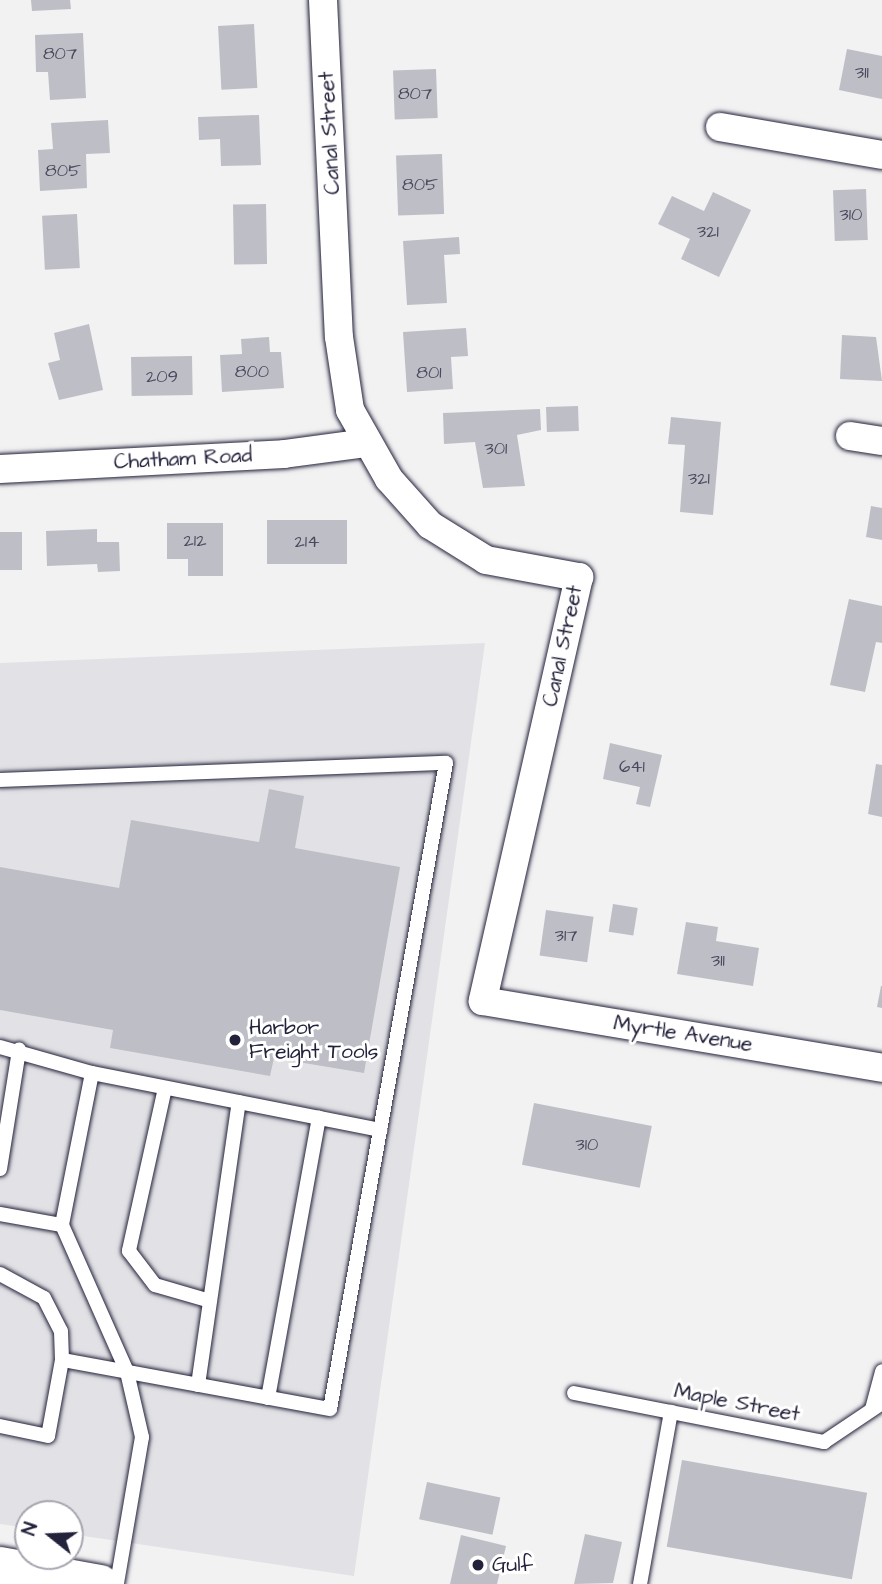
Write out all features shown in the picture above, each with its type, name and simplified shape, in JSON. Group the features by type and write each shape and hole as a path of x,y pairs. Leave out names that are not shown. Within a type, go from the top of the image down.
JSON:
{"highway":[{"path":"0,1566 100,1584"}],"street":[{"name":"Canal Street","path":"323,0 342,377 365,443 406,503 455,542 516,569 579,577 483,1001"},
{"path":"720,127 882,155"},
{"path":"850,436 882,441"},
{"name":"Chatham Road","path":"0,469 284,454 365,443"},
{"name":"Myrtle Avenue","path":"483,1001 882,1068"}],"lane":[{"path":"0,780 446,763 330,1409 62,1360"},
{"path":"0,1047 19,1050 92,1073 380,1130"},
{"path":"0,1169 19,1050"},
{"path":"92,1073 62,1224 127,1372 142,1437 117,1584"},
{"path":"165,1088 129,1251 155,1285 211,1301"},
{"path":"198,1385 240,1102"},
{"path":"268,1398 319,1118"},
{"path":"0,1214 62,1224"},
{"path":"0,1274 44,1298 61,1331 62,1360 48,1436 0,1426"},
{"path":"877,1406 882,1371"},
{"name":"Maple Street","path":"574,1393 824,1442 877,1406"},
{"path":"640,1584 671,1412"}],"shaded area":[{"path":"485,643 354,1576 84,1536 84,1500 14,1500 14,1526 0,1524 0,663"}],"building":[{"path":"31,0 70,0 71,9 32,11"},
{"path":"254,24 257,88 221,90 218,26"},
{"path":"83,33 86,98 50,100 48,72 36,72 35,35"},
{"path":"847,49 882,56 882,99 839,90"},
{"path":"436,69 438,118 395,119 393,71"},
{"path":"259,115 261,165 221,166 220,139 199,140 198,117"},
{"path":"108,120 110,153 86,154 87,188 40,191 38,150 53,149 51,123"},
{"path":"442,154 444,214 398,216 396,156"},
{"path":"866,189 868,240 835,241 833,190"},
{"path":"713,192 751,210 719,277 681,259 690,239 658,224 672,196 704,211"},
{"path":"266,204 267,264 234,265 233,205"},
{"path":"77,214 80,268 45,270 42,216"},
{"path":"459,237 460,254 444,255 447,303 407,305 403,241"},
{"path":"89,324 103,390 59,400 48,363 60,360 54,333"},
{"path":"466,328 468,356 451,357 453,389 407,392 403,332"},
{"path":"842,335 876,337 882,381 840,379"},
{"path":"269,337 270,352 281,352 284,388 222,392 220,355 242,354 241,339"},
{"path":"192,356 193,395 132,396 131,357"},
{"path":"578,406 579,431 547,432 546,407"},
{"path":"540,409 541,430 517,435 525,486 483,488 475,442 444,444 443,413"},
{"path":"671,417 721,422 713,515 680,512 685,445 668,444"},
{"path":"871,506 882,508 882,540 866,537"},
{"path":"267,520 347,520 347,564 267,564"},
{"path":"167,523 223,523 223,576 188,576 188,559 167,559"},
{"path":"97,529 97,542 119,542 120,571 98,572 97,564 47,566 46,531"},
{"path":"0,532 22,532 22,570 0,570"},
{"path":"849,599 882,606 882,643 876,642 865,692 830,685"},
{"path":"610,743 662,755 650,807 636,804 640,787 603,779"},
{"path":"876,764 882,765 882,817 868,814"},
{"path":"269,789 304,796 295,848 400,867 364,1073 274,1058 270,1076 110,1048 113,1030 0,1010 0,867 119,888 131,820 259,842"},
{"path":"613,904 638,908 633,936 609,932"},
{"path":"546,910 594,917 587,962 540,956"},
{"path":"686,922 718,927 716,941 759,948 753,986 677,974"},
{"path":"882,986 882,1008 877,1007"},
{"path":"534,1103 652,1126 640,1188 522,1165"},
{"path":"682,1460 867,1493 852,1579 667,1547"},
{"path":"427,1482 500,1498 492,1535 419,1519"},
{"path":"585,1534 622,1542 613,1583 574,1584"},
{"name":"Gulf","path":"461,1535 506,1546 497,1584 450,1584"}],"place":[{"name":"Harbor Freight Tools","path":"235,1040"},
{"name":"Gulf","path":"478,1565"}]}
